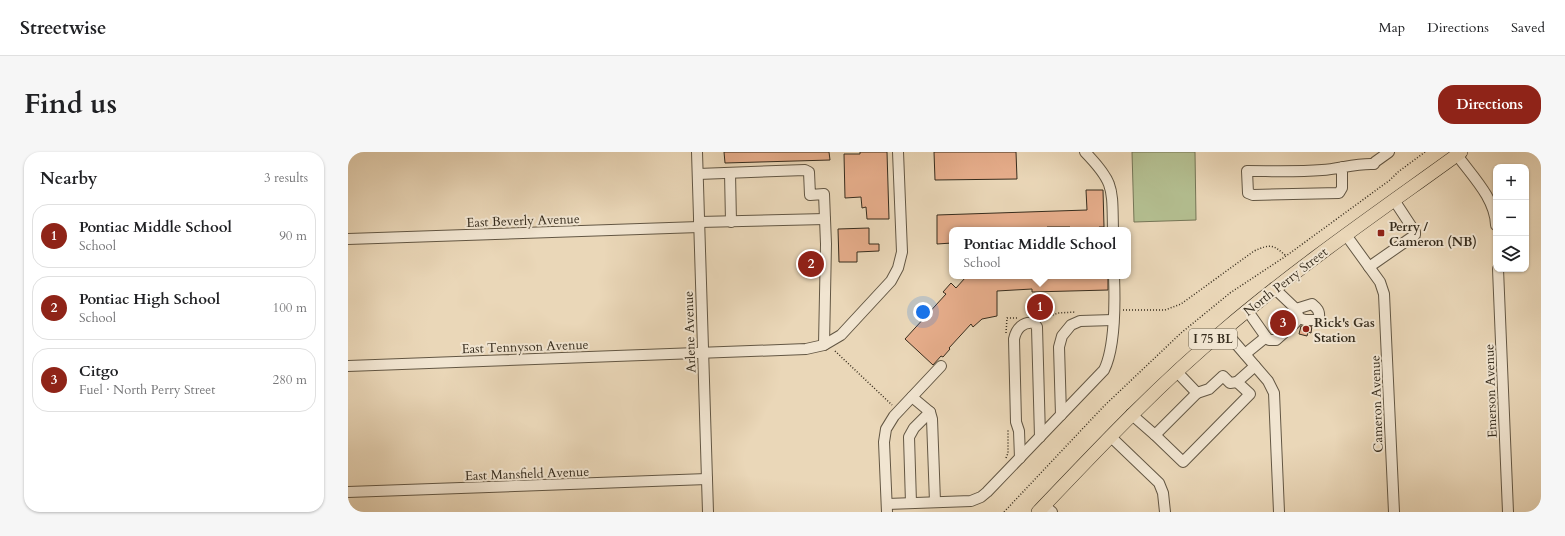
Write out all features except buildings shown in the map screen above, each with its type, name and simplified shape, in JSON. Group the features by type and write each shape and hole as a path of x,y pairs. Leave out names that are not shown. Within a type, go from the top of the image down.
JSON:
{"main road":[{"name":"North Perry Street","path":"1045,510 1131,414 1247,310 1274,288 1459,153"}],"street":[{"name":"Arlene Avenue","path":"697,152 708,512"},
{"path":"824,346 841,335 888,285 898,268 902,252 898,152"},
{"path":"1085,152 1100,168 1110,183 1113,195 1113,227"},
{"path":"1342,167 1342,188 1339,193 1253,195 1248,193 1247,171 1323,170 1362,163 1374,163 1389,152"},
{"path":"1459,153 1490,200 1493,207"},
{"path":"698,174 807,171 809,174 810,195 824,194 824,346"},
{"path":"730,173 731,222"},
{"path":"1369,268 1415,235 1415,232 1394,200"},
{"name":"East Beverly Avenue","path":"348,239 825,219"},
{"name":"Cameron Avenue","path":"1346,235 1380,282 1385,297 1394,512"},
{"name":"Emerson Avenue","path":"1498,272 1508,512"},
{"path":"941,366 894,416 886,429 887,508 910,503 971,501 981,497 1020,458 1104,370 1108,359 1113,320 1114,279"},
{"path":"1247,310 1266,337 1269,340 1276,340 1295,323 1297,313 1274,288"},
{"path":"1061,415 1059,347 1062,336 1067,328 1080,321 1113,320"},
{"path":"1020,458 1019,431 1016,422 1014,339 1018,328 1029,322 1034,323 1037,327 1040,437"},
{"path":"1224,330 1269,383 1274,396 1279,512"},
{"path":"1245,354 1266,337"},
{"name":"East Tennyson Avenue","path":"348,366 806,349 824,346"},
{"path":"1155,435 1197,393 1209,389 1223,376 1230,383 1238,382 1255,366"},
{"path":"1177,372 1197,393"},
{"path":"1131,414 1183,462 1250,394 1238,382"},
{"path":"912,397 930,412 932,419 935,502"},
{"path":"910,503 909,437 914,428 930,412"},
{"path":"1110,436 1159,483 1164,496 1165,512"},
{"name":"East Mansfield Avenue","path":"348,492 707,479"}],"path":[{"path":"1004,512 1104,406 1181,333 1230,293 1286,256 1426,152"},
{"path":"1114,309 1165,310 1181,304 1254,251 1268,245 1276,248 1286,256"},
{"path":"835,351 894,406"}],"green space":[{"path":"1132,152 1195,152 1196,220 1134,222"}],"place":[{"name":"Perry / Cameron (NB)","path":"1381,233"},
{"name":"Pontiac High School","path":"811,264"},
{"name":"Pontiac Middle School","path":"1040,307"},
{"name":"Citgo","path":"1283,323"},
{"name":"Rick's Gas Station","path":"1306,329"}]}
